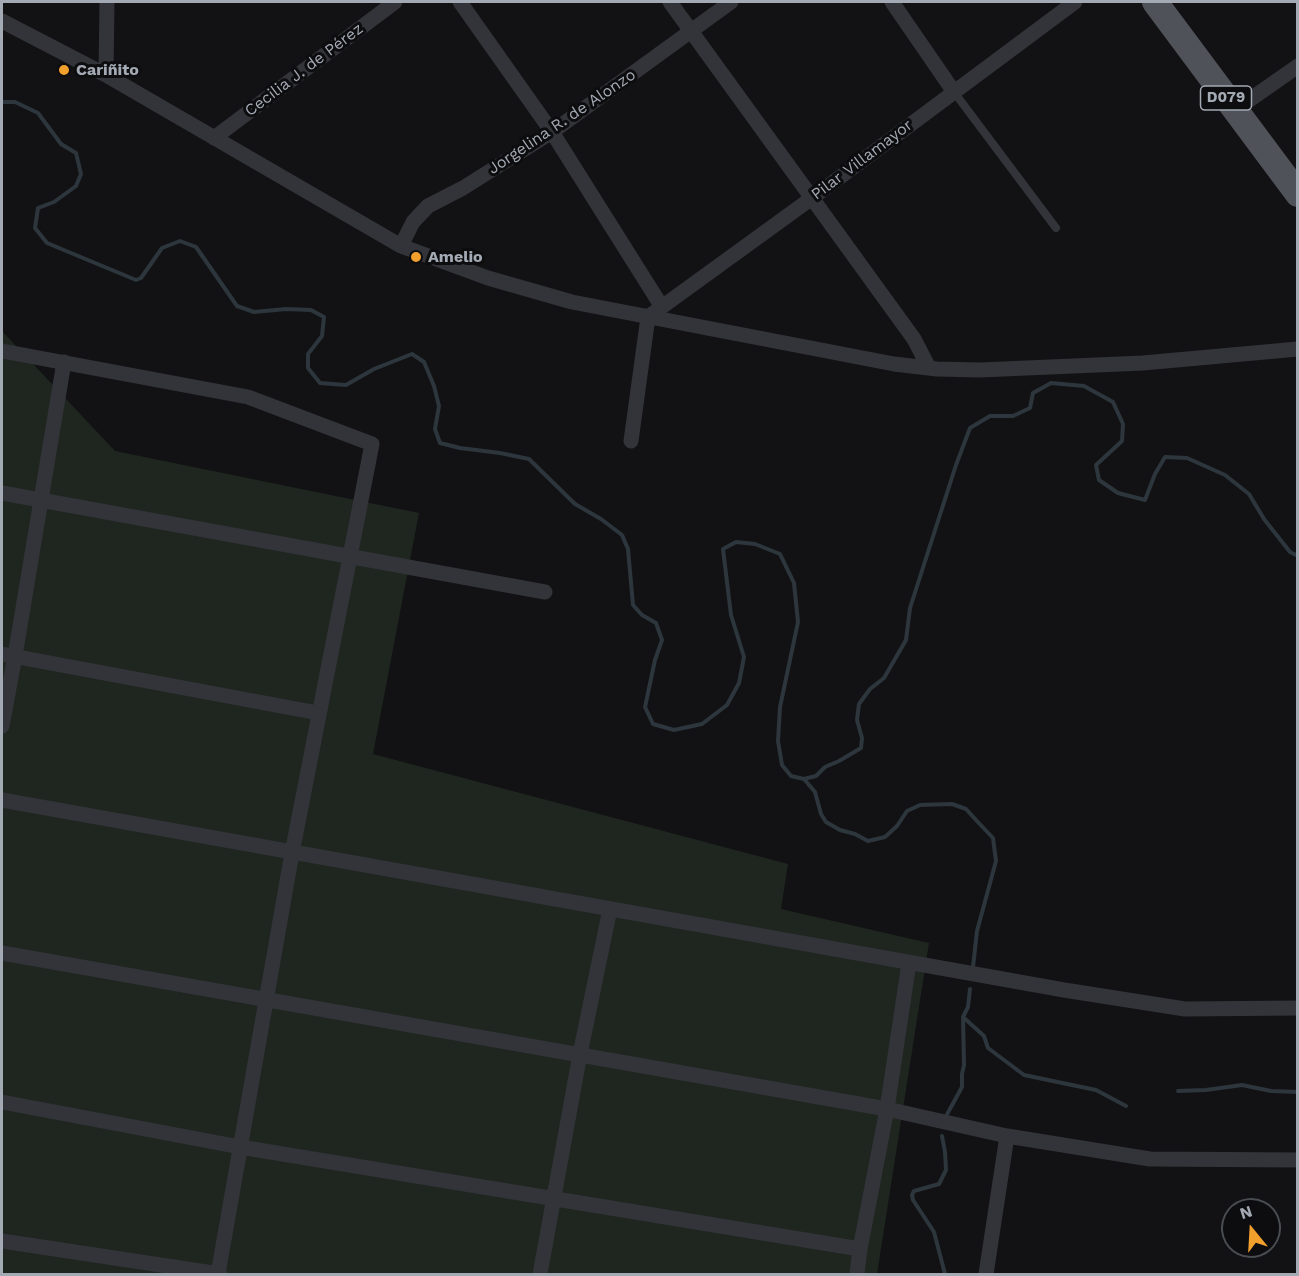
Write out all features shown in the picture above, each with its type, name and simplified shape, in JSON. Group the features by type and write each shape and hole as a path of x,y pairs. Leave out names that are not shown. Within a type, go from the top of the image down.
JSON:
{"main road":[{"name":"D079","path":"1155,2 1298,194"}],"street":[{"path":"106,75 107,2"},
{"name":"Cecilia J. de Pérez","path":"214,138 395,2"},
{"path":"460,2 552,132 662,307"},
{"path":"670,2 914,339 929,368"},
{"name":"Jorgelina R. de Alonzo","path":"401,246 413,222 428,206 463,188 552,132 731,2"},
{"path":"892,2 954,92"},
{"name":"Pilar Villamayor","path":"648,317 1075,2"},
{"path":"2,21 106,75 401,246 509,284 572,302 894,364 929,368 980,370 1143,363 1298,349"},
{"path":"1235,110 1298,66"},
{"path":"631,441 648,317"},
{"path":"2,351 248,397 372,444 318,713 265,999 219,1274 2,1241"},
{"path":"2,726 8,655 42,500 64,362"},
{"path":"2,493 545,592"},
{"path":"8,655 318,713"},
{"path":"2,800 909,963 1185,1009 1298,1008"},
{"path":"540,1275 580,1054 610,909"},
{"path":"2,953 887,1109 1007,1136 1150,1159 1298,1160"},
{"path":"857,1275 887,1109 909,963"},
{"path":"2,1102 240,1147 860,1249"},
{"path":"986,1275 1007,1136"}],"lane":[{"path":"954,92 1056,228"}],"shaded area":[{"path":"2,331 115,451 419,513 373,754 788,864 781,909 929,943 877,1274 2,1274"}],"waterway":[{"path":"2,102 15,102 38,113 61,144 76,153 81,174 76,186 54,202 38,208 35,228 47,243 136,280 141,278 162,248 180,241 196,247 237,306 254,312 286,309 311,310 324,317 322,336 308,354 308,368 320,383 346,385 374,369 412,354 424,362 434,386 439,406 435,429 440,443 529,459 575,504 622,535 628,549 633,605 642,615 656,623 662,640 655,660 645,707 653,724 674,730 702,724 727,705 739,683 744,657 731,615 723,549 736,542 755,544 780,554 794,583 798,622 780,707 778,741 782,765 791,776 804,779 816,776 825,767 861,748 862,738 857,720 859,704 870,689 884,678 906,640 910,608 970,428 990,416 1013,416 1030,408 1033,393 1051,383 1084,386 1113,402 1123,424 1122,441 1096,465 1099,480 1118,493 1145,500 1155,474 1165,457 1187,458 1225,475 1249,494 1264,519 1290,552 1298,556"},
{"path":"804,779 815,792 821,814 826,822 868,841 885,837 897,826 907,811 920,805 952,804 966,809 993,838 996,861 977,931 973,967"},
{"path":"945,1118 962,1087 963,1017 968,1007 970,989"},
{"path":"963,1017 984,1036 988,1048 1024,1075 1096,1090 1126,1106"},
{"path":"1178,1091 1242,1085 1271,1091 1298,1092"},
{"path":"942,1136 946,1170 939,1184 914,1191 912,1195 934,1232 945,1274"}],"place":[{"name":"Cariñito","path":"64,70"},
{"name":"Amelio","path":"416,257"}]}
